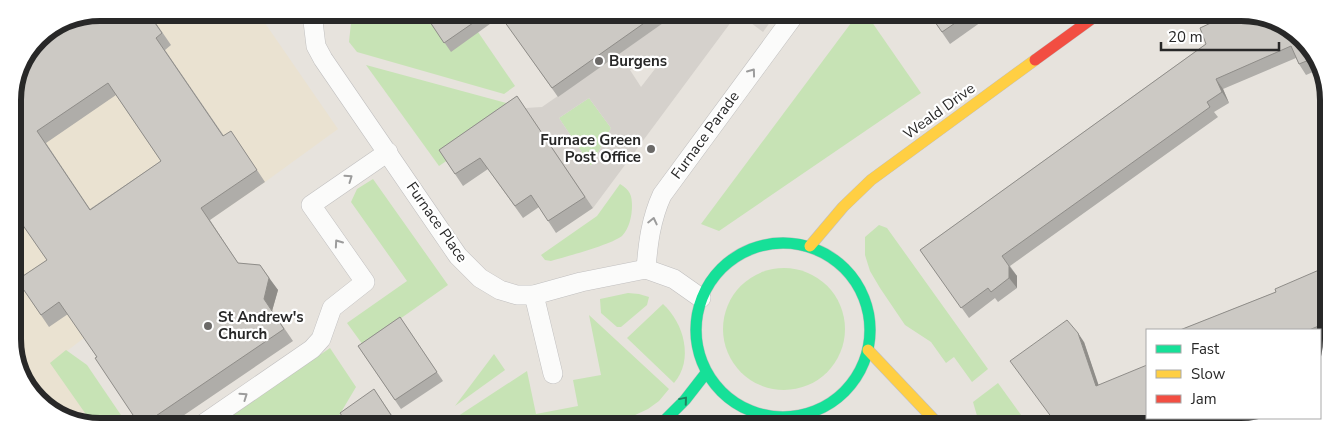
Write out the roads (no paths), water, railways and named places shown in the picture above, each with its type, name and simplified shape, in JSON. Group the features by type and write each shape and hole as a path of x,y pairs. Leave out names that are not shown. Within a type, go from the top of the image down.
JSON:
{"street":[{"name":"Weald Drive","path":"810,246 843,207 871,180 1090,21"},
{"path":"790,418 795,417 820,410 842,395 859,374 868,350 870,324 865,299 852,276 834,258 810,246 784,242 758,246 734,257 714,275 701,298 695,323 697,349 706,373 724,393 744,409 768,415 795,417"},
{"path":"868,350 932,418"},
{"path":"667,418 685,400 706,373"}],"lane":[{"name":"Furnace Place","path":"313,21 316,46 334,76 458,256 480,278 500,290 517,295 534,295 581,282 646,269"},
{"name":"Furnace Parade","path":"646,269 649,238 656,208 662,195 790,21"},
{"path":"212,418 312,349 321,339 332,308 365,282 311,205 388,152"},
{"path":"646,269 674,279 701,298"},
{"path":"534,295 553,374"}],"place":[{"name":"Burgens","path":"599,61"},
{"name":"Furnace Green Post Office","path":"651,149"},
{"name":"St Andrew's Church","path":"208,326"}]}
